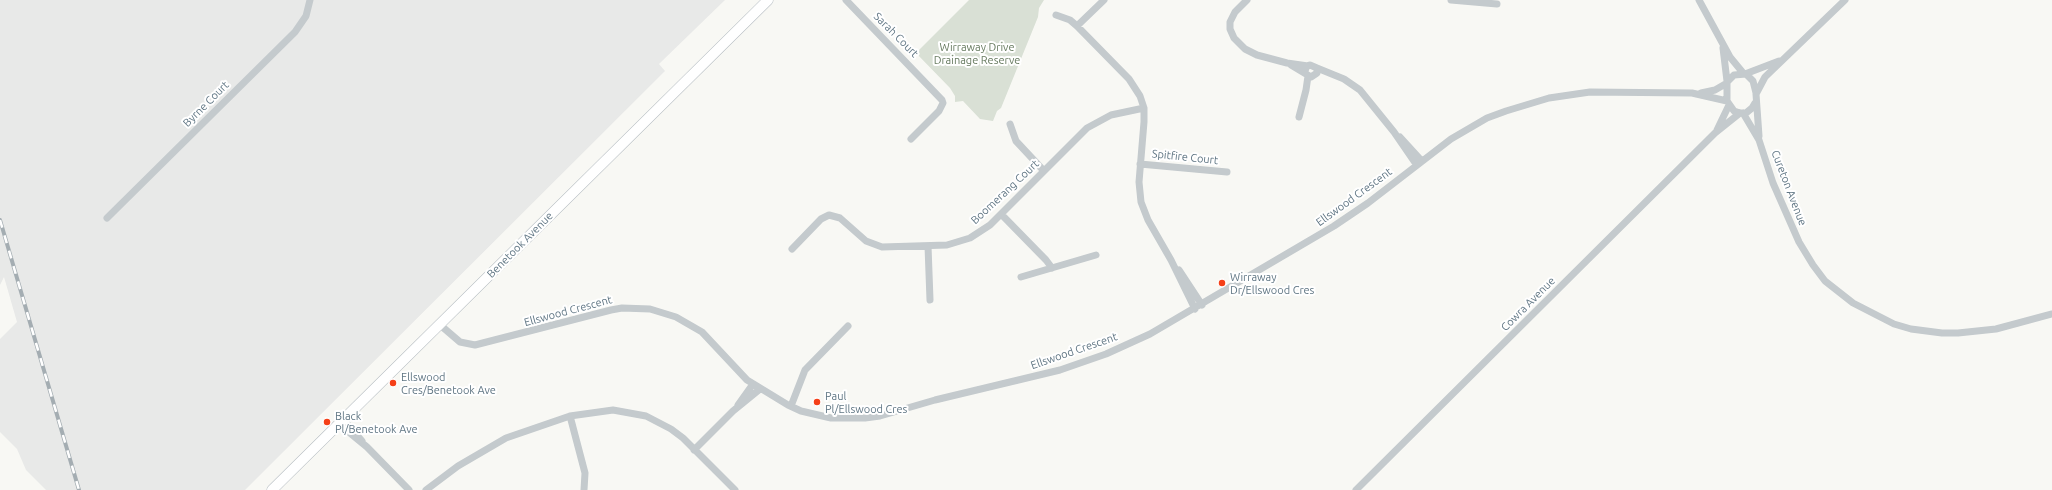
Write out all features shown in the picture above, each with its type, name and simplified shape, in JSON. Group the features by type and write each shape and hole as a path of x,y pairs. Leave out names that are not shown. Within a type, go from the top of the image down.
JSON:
{"main road":[{"name":"Benetook Avenue","path":"272,490 768,0"}],"street":[{"name":"Byrne Court","path":"107,218 295,32 306,16 310,0"},
{"name":"Sarah Court","path":"846,0 942,100 943,104 939,112 911,139"},
{"path":"1078,26 1104,0"},
{"path":"1248,0 1235,12 1230,22 1230,29 1234,38 1250,52 1311,72 1332,75 1344,79 1360,90 1419,162"},
{"path":"1451,0 1497,4"},
{"path":"1699,0 1730,57 1753,82 1756,97 1759,140"},
{"path":"1715,133 1742,113 1752,108 1765,77 1782,60 1805,41 1845,0"},
{"path":"1056,15 1070,20 1078,26 1129,79 1140,96 1144,108 1139,182 1141,202 1148,220 1171,260 1195,309"},
{"path":"1715,133 1728,103 1722,44"},
{"path":"1727,82 1732,76 1745,74 1782,60"},
{"path":"1299,117 1311,72"},
{"name":"Ellswood Crescent","path":"439,324 460,342 475,345 611,310 622,308 650,309 676,317 702,332 739,373 760,389 790,406 801,411 831,418 854,419 880,416 958,394 1034,377 1084,362 1144,337 1202,305 1343,220 1451,139 1487,118 1528,104 1571,94 1609,92 1699,94 1715,90 1727,82"},
{"name":"Ellswood Crescent","path":"1699,94 1728,103"},
{"path":"1728,103 1742,113 1759,140"},
{"name":"Boomerang Court","path":"792,249 821,219 833,215 840,218 866,241 876,246 892,248 952,244 970,238 990,225 1094,122 1111,115 1144,108"},
{"path":"1010,124 1016,141 1044,171"},
{"name":"Cowra Avenue","path":"1356,490 1715,133"},
{"name":"Cureton Avenue","path":"1759,140 1773,183 1799,242 1813,265 1825,280 1853,304 1894,324 1911,329 1942,333 1996,329 2052,314"},
{"name":"Spitfire Court","path":"1140,164 1227,172"},
{"path":"1001,214 1052,268"},
{"path":"928,246 930,300"},
{"path":"1021,278 1096,255"},
{"path":"1171,260 1202,305"},
{"path":"790,406 804,370 848,326"},
{"path":"733,411 753,384"},
{"path":"694,450 733,411 760,389"},
{"path":"426,490 458,466 488,447 528,430 570,416 613,410 646,416 671,429 733,489"},
{"path":"570,416 585,473 584,490"},
{"path":"341,422 410,490"}],"shaded area":[{"path":"0,0 725,0 659,64 665,71 245,490 46,490 26,470 17,449 0,432 0,339 17,322 4,277 0,285"}],"green space":[{"name":"Wirraway Drive Drainage Reserve","path":"969,0 1044,0 1039,8 1038,17 1001,108 997,111 993,121 980,119 963,101 955,102 955,96 950,88 916,53"}],"railway":[{"path":"0,220 79,490"}],"place":[{"name":"Wirraway Dr/Ellswood Cres","path":"1222,283"},
{"name":"Ellswood Cres/Benetook Ave","path":"393,383"},
{"name":"Paul Pl/Ellswood Cres","path":"817,402"},
{"name":"Black Pl/Benetook Ave","path":"327,422"}]}
